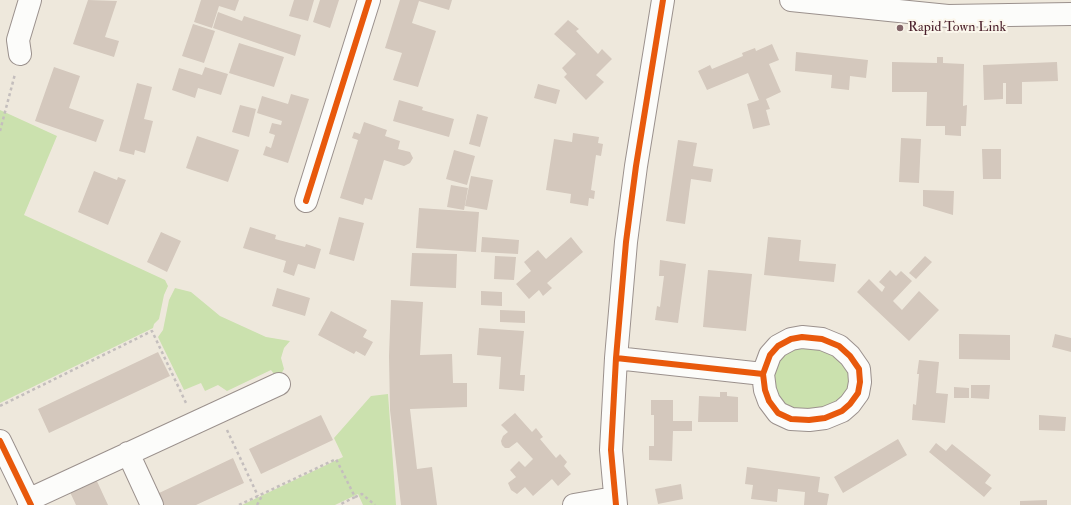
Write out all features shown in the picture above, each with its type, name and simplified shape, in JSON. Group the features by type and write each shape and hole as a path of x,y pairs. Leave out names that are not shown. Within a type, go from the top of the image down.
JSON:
{"street":[{"path":"20,54 18,40 30,0"},
{"path":"306,201 369,0"},
{"path":"574,505 615,502 611,450 616,358 626,242 663,0"},
{"path":"791,0 948,16 1071,14"},
{"path":"802,337 822,339 839,346 850,356 859,370 860,382 858,393 850,404 842,411 825,418 809,420 791,419 778,413 769,401 765,390 763,374 770,354 778,346 791,339 802,337"},
{"path":"616,358 763,374"},
{"path":"0,441 30,503 128,454 278,384"},
{"path":"128,454 152,505"}],"path":[{"path":"0,131 20,54"},
{"path":"0,406 152,331 196,422"},
{"path":"218,412 258,496"},
{"path":"239,505 336,459 355,497"},
{"path":"257,505 263,493"},
{"path":"339,505 362,494 375,505"}],"green space":[{"path":"0,110 57,136 24,215 165,280 168,286 164,295 159,319 154,324 153,328 0,403"},
{"path":"175,288 191,292 220,316 266,337 290,341 284,348 281,358 284,369 278,379 271,370 227,391 218,385 205,391 201,383 184,390 158,337 163,330 169,300"},
{"path":"795,343 843,356 853,387 829,410 792,411 778,398 772,369"},
{"path":"388,394 396,505 363,505 358,494 335,505 242,505 343,457 334,438 371,396"}],"building":[{"path":"88,0 117,1 105,37 119,41 114,57 73,44"},
{"path":"201,0 239,0 235,11 219,6 212,28 194,22"},
{"path":"294,0 314,0 308,21 289,16"},
{"path":"320,0 339,0 330,28 313,22"},
{"path":"400,0 452,0 449,10 419,1 412,23 436,31 418,87 393,80 402,53 385,48"},
{"path":"218,12 242,21 244,16 301,35 295,56 213,28"},
{"path":"568,20 579,29 576,31 598,54 602,49 612,59 596,75 604,82 586,100 564,77 567,74 562,68 576,54 554,34"},
{"path":"193,24 215,31 204,63 182,56"},
{"path":"239,43 284,57 274,87 229,73"},
{"path":"772,44 779,60 769,64 781,92 766,99 770,109 766,110 770,125 753,129 747,104 759,100 748,73 707,90 698,71 710,65 712,69 743,56 742,53 755,48 756,51"},
{"path":"796,52 868,60 866,78 850,76 849,90 831,88 832,75 795,71"},
{"path":"937,57 943,57 943,63 964,64 963,106 967,105 966,126 961,126 961,136 945,135 945,126 926,126 927,92 892,92 892,62 937,63"},
{"path":"1057,62 1058,81 1022,82 1022,104 1006,104 1006,83 1003,83 1003,99 984,100 983,65"},
{"path":"54,67 80,76 69,108 104,120 96,142 35,121"},
{"path":"205,67 228,74 221,95 198,88 195,98 172,90 179,68 202,75"},
{"path":"137,83 152,87 144,119 153,121 145,153 135,150 134,155 119,151"},
{"path":"538,84 560,90 556,104 534,98"},
{"path":"291,94 309,99 288,163 263,155 266,146 271,148 275,135 269,133 272,123 281,125 282,121 257,113 262,96 288,104"},
{"path":"399,100 423,107 422,110 454,119 449,137 393,121"},
{"path":"240,105 256,109 249,137 232,132"},
{"path":"477,114 488,117 480,147 469,144"},
{"path":"364,122 387,130 385,136 400,141 398,149 410,152 413,158 410,163 404,166 384,160 372,200 365,198 363,205 340,198 358,140 352,138 354,132 360,134"},
{"path":"573,133 599,137 598,143 603,144 601,156 596,155 591,190 595,191 594,199 589,198 588,206 570,203 571,194 546,190 554,139 572,142"},
{"path":"197,136 239,150 228,182 186,168"},
{"path":"901,138 921,139 919,183 899,182"},
{"path":"678,140 697,143 693,166 713,169 711,182 691,179 685,224 666,221"},
{"path":"982,149 1001,149 1001,179 983,179"},
{"path":"454,150 475,156 467,185 446,179"},
{"path":"94,171 117,180 118,177 126,180 108,225 78,212"},
{"path":"471,176 493,180 487,210 465,206"},
{"path":"451,185 468,188 464,210 447,207"},
{"path":"923,190 954,191 953,215 923,206"},
{"path":"419,208 479,212 476,252 416,248"},
{"path":"339,217 364,223 354,261 329,254"},
{"path":"250,227 276,235 275,239 305,247 306,244 321,249 315,269 298,264 294,276 283,272 286,261 243,248"},
{"path":"161,232 181,241 167,272 147,262"},
{"path":"482,237 519,240 518,254 481,252"},
{"path":"571,237 583,252 547,283 552,288 543,296 539,290 529,299 516,284 531,271 524,262 538,250 546,259"},
{"path":"768,237 801,240 799,261 836,264 834,282 764,275"},
{"path":"412,253 457,254 456,288 410,286"},
{"path":"495,256 516,257 514,280 494,279"},
{"path":"925,256 932,262 916,279 909,273"},
{"path":"660,260 686,264 678,323 655,320 657,306 660,307 664,276 659,276"},
{"path":"708,270 752,274 746,331 703,327"},
{"path":"890,270 896,276 901,271 912,281 893,301 902,310 919,291 939,310 909,341 857,292 869,279 882,292 885,287 879,282"},
{"path":"277,288 310,298 305,316 272,306"},
{"path":"481,291 502,292 502,306 481,305"},
{"path":"391,300 423,302 420,355 452,354 453,383 467,383 467,407 410,409 417,469 432,467 437,505 401,505 390,410 389,356"},
{"path":"500,310 525,311 525,323 500,322"},
{"path":"331,311 367,330 363,337 373,342 365,356 356,351 354,354 318,335"},
{"path":"479,328 524,331 520,375 525,375 524,391 499,389 501,357 477,355"},
{"path":"959,334 1010,335 1010,360 959,359"},
{"path":"1055,334 1071,338 1071,352 1052,347"},
{"path":"158,352 170,376 49,433 38,409"},
{"path":"919,360 939,362 936,393 948,394 945,423 912,420 913,404 916,405"},
{"path":"971,385 990,385 989,399 971,398"},
{"path":"954,387 969,388 969,398 954,398"},
{"path":"720,392 727,392 727,396 738,397 738,422 698,422 699,396 720,397"},
{"path":"651,400 673,400 673,421 692,421 692,431 673,431 672,461 649,460 649,446 654,446 654,415 651,415"},
{"path":"515,413 532,432 536,428 543,437 540,439 556,458 560,454 567,462 564,466 571,474 558,486 552,479 533,496 525,487 517,494 511,490 508,483 516,477 510,470 519,461 525,467 533,459 517,442 509,448 505,448 502,445 501,441 503,436 508,432 501,425"},
{"path":"321,415 333,440 261,474 249,449"},
{"path":"1039,415 1066,417 1065,431 1039,430"},
{"path":"898,439 907,455 843,493 834,477"},
{"path":"936,443 946,451 952,444 991,475 985,483 992,488 984,497 929,452"},
{"path":"233,458 244,483 196,505 162,505 157,494"},
{"path":"747,467 820,477 818,492 829,494 827,505 804,505 805,492 778,489 777,502 751,499 753,485 745,484"},
{"path":"95,477 108,505 76,505 69,490"},
{"path":"681,484 683,499 658,504 655,489"},
{"path":"1047,500 1047,505 1020,505 1020,501"}],"cycle path":[{"path":"306,201 369,0"},
{"path":"616,505 611,450 616,358 626,242 636,166 663,0"},
{"path":"616,358 763,374 770,355 778,346 791,339 802,337 822,339 839,346 850,356 859,369 860,382 858,393 850,404 842,411 825,418 809,420 791,419 778,413 769,401 765,390 763,374"},
{"path":"0,441 31,505"}],"place":[{"name":"Rapid Town Link","path":"900,28"}]}
